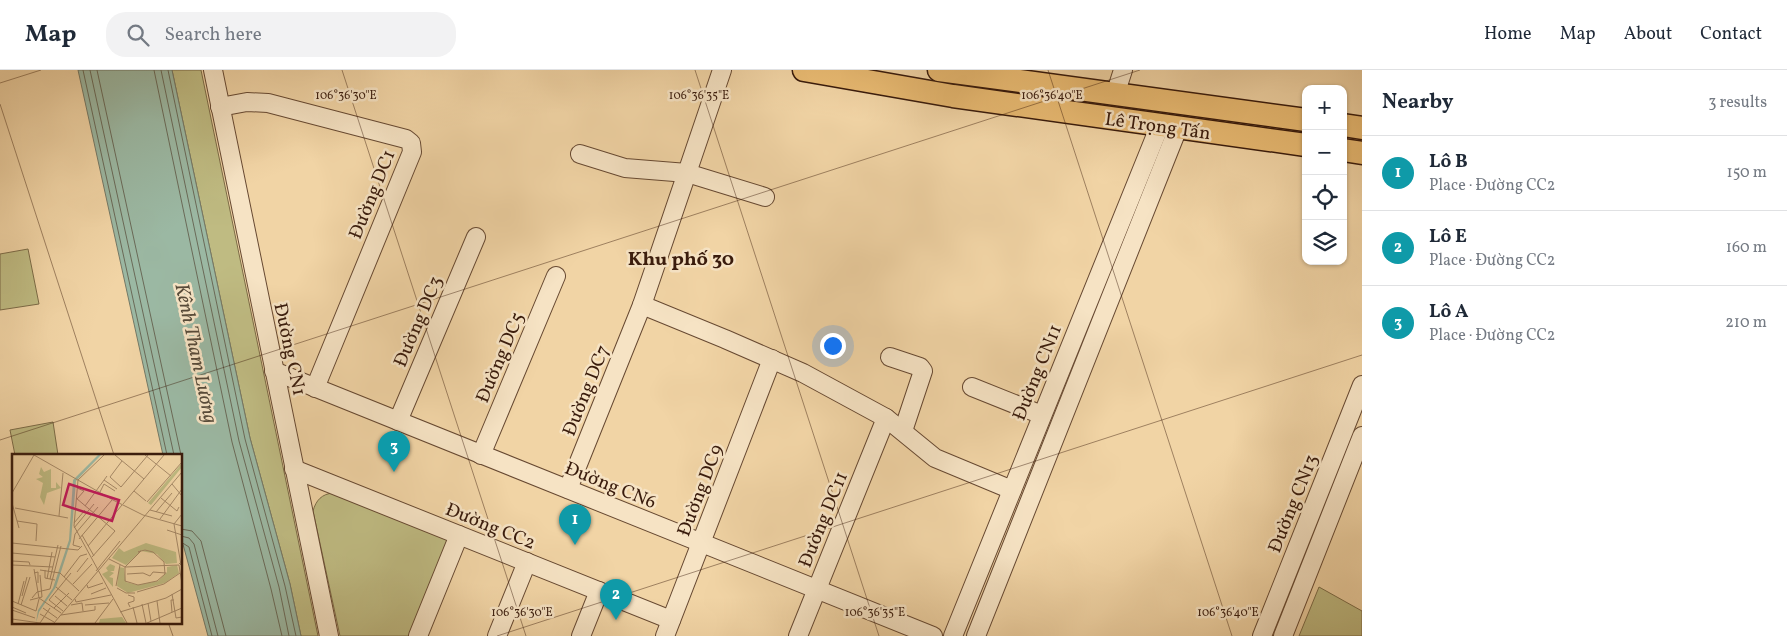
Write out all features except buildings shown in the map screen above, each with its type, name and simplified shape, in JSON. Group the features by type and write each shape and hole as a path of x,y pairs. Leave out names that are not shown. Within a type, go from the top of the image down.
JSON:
{"main road":[{"name":"Lê Trọng Tấn","path":"804,70 953,96 1302,144"},
{"name":"Lê Trọng Tấn","path":"940,70 1115,96 1302,119"},
{"path":"1347,126 1362,128"},
{"path":"1347,150 1362,152"}],"street":[{"name":"Đường CN1","path":"212,70 329,636"},
{"name":"Đường DC7","path":"568,490 642,306 722,70"},
{"path":"1115,96 1123,70"},
{"name":"Đường DC1","path":"220,107 247,102 262,102 406,139 411,143 412,152 315,388"},
{"path":"976,636 1169,126"},
{"name":"Đường CN11","path":"953,636 1042,415 1169,126"},
{"path":"580,154 624,168 687,173 765,197"},
{"name":"Đường DC3","path":"398,421 476,237"},
{"name":"Đường DC5","path":"481,454 556,276"},
{"path":"642,306 772,359 886,418 935,458 1012,490"},
{"path":"890,357 920,367 923,372 903,431"},
{"name":"Đường DC9","path":"668,628 772,359"},
{"name":"Đường CN6","path":"274,371 933,636"},
{"path":"972,387 1042,415"},
{"name":"Đường CN13","path":"1262,636 1360,397"},
{"name":"Đường DC11","path":"798,636 886,418"},
{"path":"1283,636 1362,436"},
{"name":"Đường CC2","path":"294,468 599,591 668,628"},
{"path":"418,636 459,535"},
{"path":"497,636 527,562"},
{"path":"581,636 599,591"}],"shaded area":[{"path":"172,70 201,70 318,636 301,636 290,584 250,438"},
{"path":"28,249 39,304 0,310 0,254"},
{"path":"53,422 58,454 15,454 10,430"},
{"path":"333,493 446,539 447,542 410,636 340,636 313,511 320,498"},
{"path":"1319,587 1362,611 1362,636 1299,636"}],"water":[{"name":"Kênh Tham Lương","path":"78,70 172,70 250,438 290,584 301,636 208,636 182,541 182,454 163,454"}],"place":[{"name":"Lô A","path":"394,472"},
{"name":"Lô B","path":"575,545"},
{"name":"Lô E","path":"616,620"}],"district":[{"name":"Khu phố 30","path":"681,258"}]}
